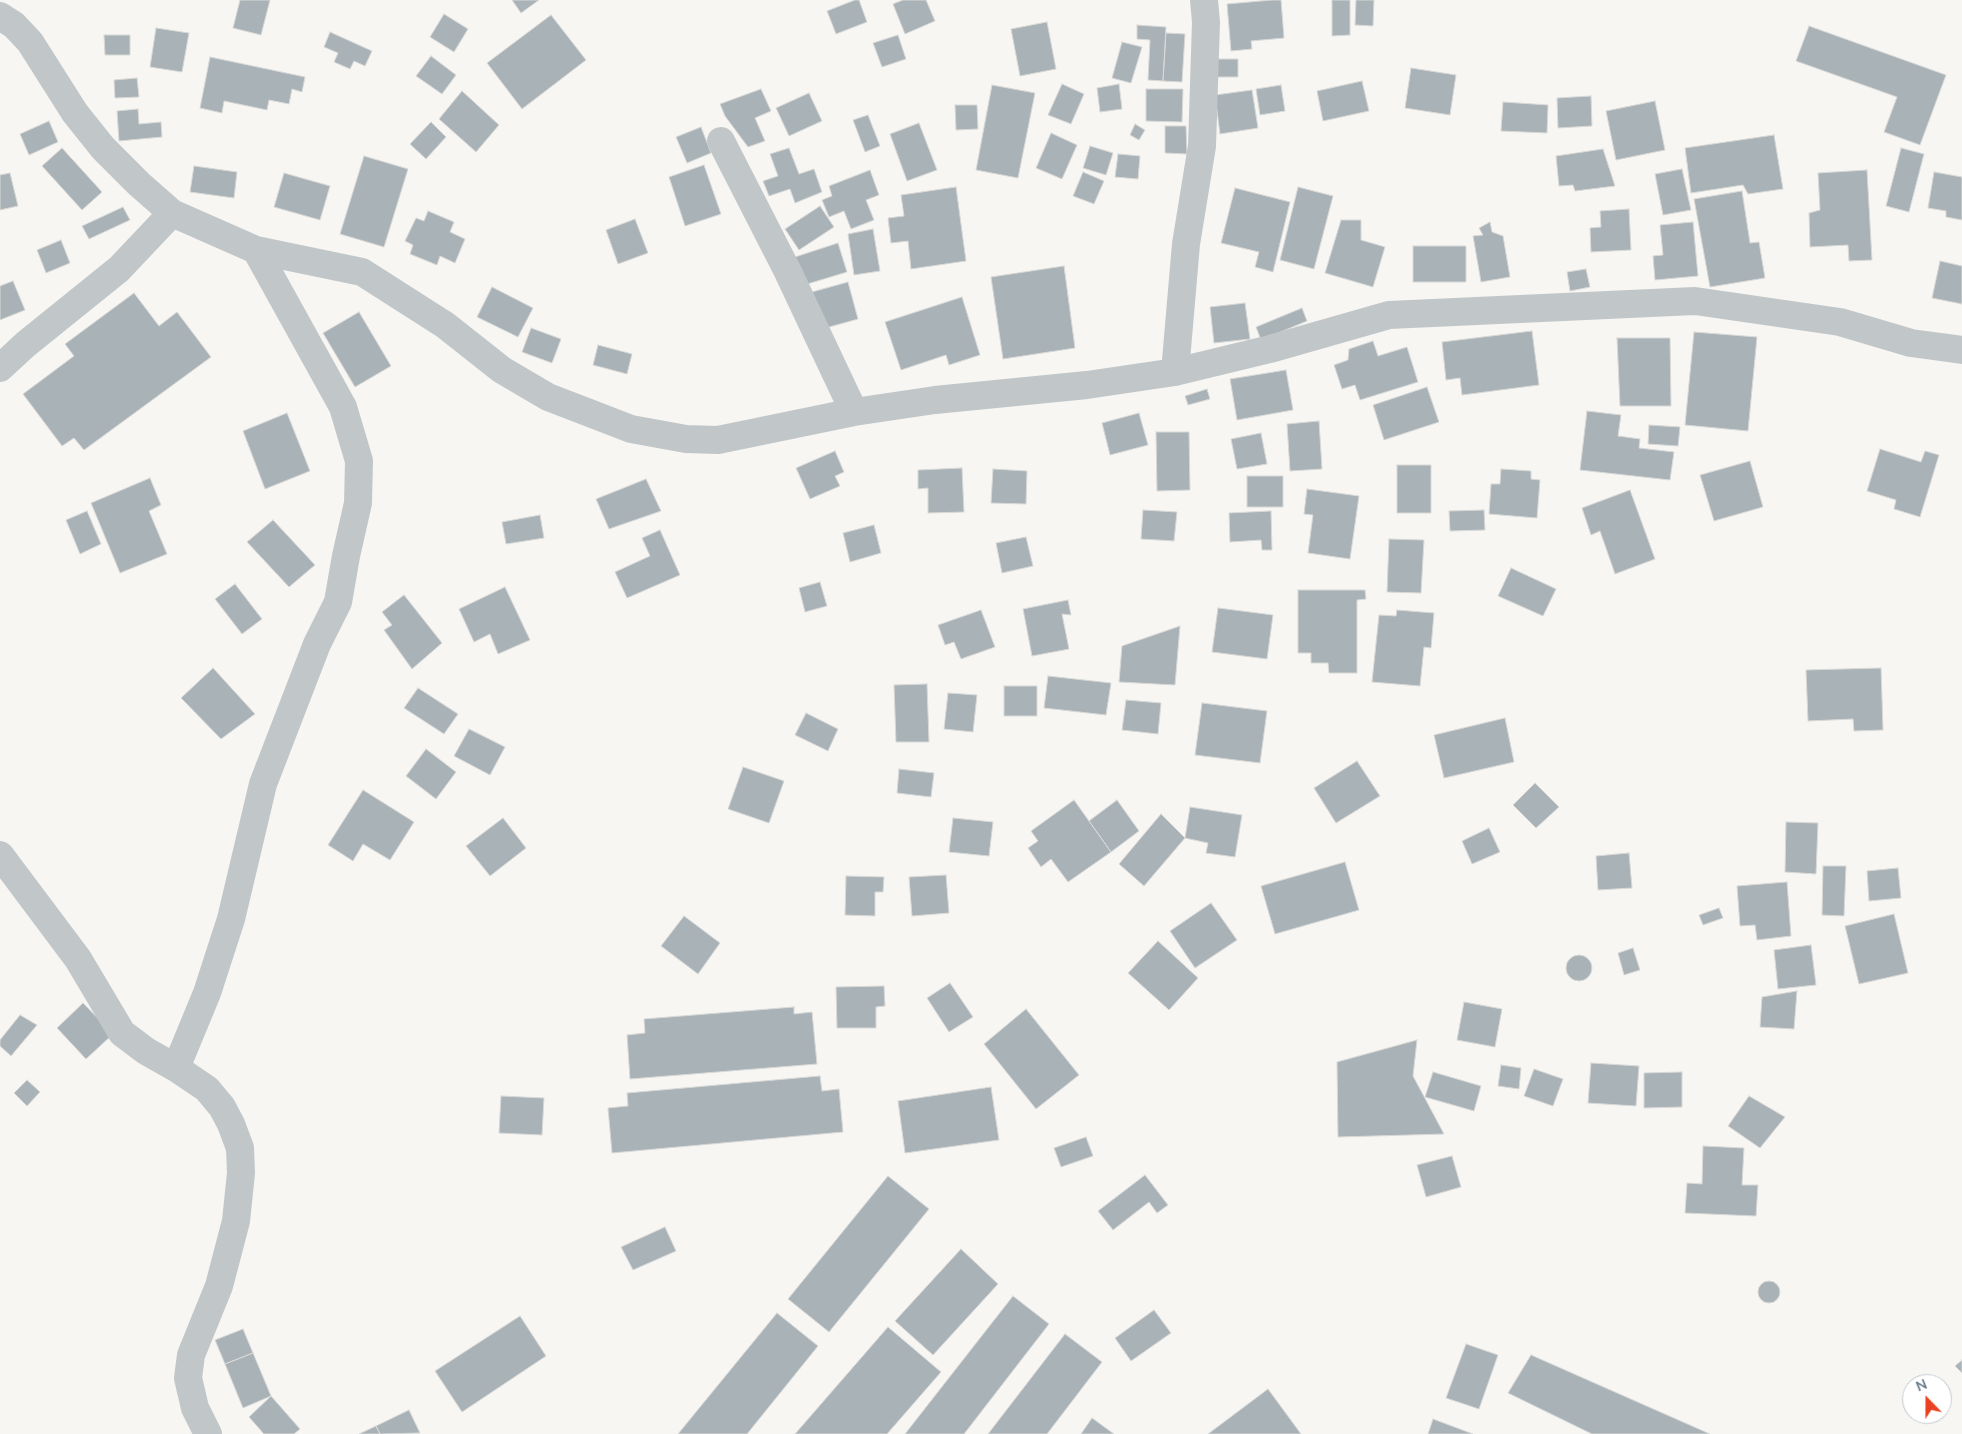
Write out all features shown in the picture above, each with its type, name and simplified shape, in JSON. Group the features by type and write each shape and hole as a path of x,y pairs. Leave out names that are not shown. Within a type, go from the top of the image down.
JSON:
{"street":[{"path":"1174,372 1186,244 1202,146 1206,22 1204,0"},
{"path":"0,16 14,25 30,42 75,113 104,148 172,214 256,250 362,272 445,325 502,370 548,397 631,429 686,439 718,440 854,412 935,400 1087,385 1174,372 1270,349 1389,315 1695,301 1840,322 1911,343 1962,350"},
{"path":"721,142 788,272 854,412"},
{"path":"0,368 26,344 119,269 172,214"},
{"path":"176,1068 207,993 231,919 263,784 317,644 338,602 358,503 358,461 343,406 256,250"},
{"path":"0,855 78,958 122,1033 146,1051 207,1089 222,1107 240,1148 241,1181 236,1221 219,1286 191,1355 188,1378 195,1408 208,1434"}],"building":[{"path":"240,0 270,0 261,35 233,28"},
{"path":"512,0 539,0 521,13"},
{"path":"859,0 867,22 836,34 827,11"},
{"path":"903,0 926,0 935,21 905,34 893,4"},
{"path":"1281,0 1284,38 1251,41 1252,49 1231,51 1227,4"},
{"path":"1332,0 1350,0 1350,35 1332,36"},
{"path":"1356,0 1374,0 1373,26 1355,25"},
{"path":"444,14 468,29 454,52 430,37"},
{"path":"551,15 586,60 522,109 487,63"},
{"path":"1047,22 1056,69 1020,76 1011,29"},
{"path":"1137,25 1166,27 1163,81 1148,80 1150,40 1137,39"},
{"path":"1809,26 1946,75 1920,145 1884,132 1897,97 1796,61"},
{"path":"156,28 189,33 182,72 150,67"},
{"path":"330,32 372,51 365,66 354,61 350,69 334,62 338,53 324,47"},
{"path":"1166,33 1185,34 1182,82 1163,81"},
{"path":"104,35 130,35 130,55 105,55"},
{"path":"898,35 906,59 882,67 873,43"},
{"path":"1122,42 1142,47 1131,83 1112,78"},
{"path":"431,56 456,75 442,94 416,76"},
{"path":"210,57 305,77 302,92 292,89 289,104 269,100 267,110 224,101 222,113 200,108"},
{"path":"1216,59 1238,59 1238,77 1216,77"},
{"path":"1411,68 1456,75 1450,115 1405,108"},
{"path":"137,78 139,97 115,98 114,80"},
{"path":"1362,81 1369,111 1323,121 1317,91"},
{"path":"1062,84 1084,94 1071,124 1048,115"},
{"path":"1119,84 1122,109 1100,112 1097,88"},
{"path":"992,85 1035,93 1018,178 976,170"},
{"path":"1281,85 1285,111 1260,115 1256,89"},
{"path":"761,89 771,111 755,118 765,141 748,147 725,116 720,104"},
{"path":"1146,89 1183,89 1182,122 1146,121"},
{"path":"1252,90 1258,128 1220,134 1215,95"},
{"path":"462,91 499,125 476,152 439,119"},
{"path":"809,93 822,121 789,136 776,108"},
{"path":"1591,96 1592,126 1558,128 1557,98"},
{"path":"1655,101 1665,150 1616,160 1606,111"},
{"path":"1503,102 1548,105 1547,133 1501,131"},
{"path":"955,105 977,105 978,129 956,130"},
{"path":"138,109 139,124 161,122 162,137 119,141 117,111"},
{"path":"868,115 880,146 865,152 853,120"},
{"path":"49,121 58,142 29,155 20,134"},
{"path":"431,122 446,137 426,159 410,144"},
{"path":"919,123 937,170 907,181 890,134"},
{"path":"1135,124 1145,130 1139,140 1130,135"},
{"path":"1165,126 1186,126 1187,154 1165,153"},
{"path":"701,127 711,153 687,163 676,137"},
{"path":"1051,133 1077,145 1062,179 1036,168"},
{"path":"1774,135 1783,189 1748,194 1743,185 1691,193 1685,148"},
{"path":"1090,146 1113,153 1106,175 1083,168"},
{"path":"62,148 102,192 82,210 42,166"},
{"path":"789,148 799,174 814,169 822,192 795,203 790,189 769,196 763,181 778,176 770,154"},
{"path":"1901,148 1924,154 1909,212 1886,206"},
{"path":"1603,149 1615,186 1575,191 1573,185 1559,186 1556,156"},
{"path":"1118,154 1140,156 1138,179 1115,177"},
{"path":"364,156 408,169 384,247 340,234"},
{"path":"704,165 721,214 685,226 669,177"},
{"path":"194,166 237,172 234,198 190,192"},
{"path":"1682,169 1691,210 1663,215 1655,174"},
{"path":"870,170 879,195 866,200 874,220 851,229 844,211 829,217 822,200 832,196 829,186"},
{"path":"1867,170 1872,260 1849,261 1848,245 1810,247 1809,213 1820,210 1818,173"},
{"path":"1083,172 1104,181 1094,204 1073,196"},
{"path":"1934,172 1962,177 1962,220 1946,217 1946,211 1928,208"},
{"path":"10,173 18,206 0,210 0,175"},
{"path":"284,173 330,186 320,220 274,207"},
{"path":"956,187 966,261 911,269 908,241 891,243 888,218 904,216 901,195"},
{"path":"1298,187 1333,196 1314,269 1280,260"},
{"path":"1235,188 1290,202 1273,272 1255,267 1259,252 1221,243"},
{"path":"1742,191 1750,243 1759,242 1765,278 1710,287 1694,199"},
{"path":"820,206 834,227 799,250 785,229"},
{"path":"123,207 130,220 89,239 82,226"},
{"path":"1629,209 1631,250 1591,252 1590,228 1601,227 1600,211"},
{"path":"428,211 454,222 450,232 465,239 455,263 440,256 437,265 410,254 413,245 405,241 416,218 424,221"},
{"path":"635,219 648,253 618,264 606,230"},
{"path":"1341,220 1361,220 1361,240 1385,247 1373,287 1325,273"},
{"path":"1490,222 1492,232 1503,236 1510,277 1481,282 1473,236 1483,235 1479,228"},
{"path":"1693,222 1698,276 1655,280 1653,256 1663,255 1660,225"},
{"path":"873,229 880,271 854,275 848,234"},
{"path":"61,240 70,263 46,273 37,250"},
{"path":"838,243 847,272 804,285 795,257"},
{"path":"1413,246 1466,246 1466,282 1413,282"},
{"path":"1940,261 1962,266 1962,304 1932,298"},
{"path":"1064,266 1075,348 1003,359 991,277"},
{"path":"1586,269 1590,287 1570,291 1567,272"},
{"path":"13,281 25,310 0,320 0,286"},
{"path":"848,282 858,319 822,329 812,292"},
{"path":"492,287 533,308 518,337 477,317"},
{"path":"134,293 159,326 177,312 211,357 84,450 74,438 62,446 23,394 74,356 65,344"},
{"path":"962,297 980,355 949,365 946,355 901,370 885,322"},
{"path":"1245,303 1250,339 1214,343 1210,307"},
{"path":"1302,308 1307,321 1261,340 1256,327"},
{"path":"359,312 391,366 355,387 323,333"},
{"path":"531,328 561,339 552,363 522,352"},
{"path":"1532,331 1539,385 1462,395 1460,378 1446,380 1442,342"},
{"path":"1694,332 1757,337 1748,431 1685,425"},
{"path":"1617,338 1670,338 1671,406 1620,406"},
{"path":"1373,341 1378,356 1407,347 1418,382 1360,400 1355,385 1342,389 1334,365 1348,360 1349,349"},
{"path":"598,345 632,354 627,374 593,365"},
{"path":"1286,370 1293,410 1237,420 1230,379"},
{"path":"1427,387 1439,422 1384,440 1373,405"},
{"path":"1207,389 1210,399 1188,405 1185,396"},
{"path":"1587,411 1621,415 1618,436 1640,439 1639,448 1674,452 1670,480 1580,470"},
{"path":"287,413 310,471 265,489 243,431"},
{"path":"1139,413 1148,445 1110,455 1102,423"},
{"path":"1319,421 1322,469 1290,471 1287,424"},
{"path":"1649,425 1680,427 1678,446 1648,444"},
{"path":"1156,432 1189,432 1190,490 1157,491"},
{"path":"1261,433 1267,464 1237,469 1231,439"},
{"path":"1880,449 1921,462 1925,451 1939,455 1920,517 1894,509 1896,500 1867,491"},
{"path":"835,451 844,472 835,476 840,486 810,499 796,468"},
{"path":"1750,461 1763,507 1714,521 1700,475"},
{"path":"1397,465 1431,465 1431,513 1397,513"},
{"path":"962,468 964,512 928,513 928,488 918,489 918,470"},
{"path":"993,469 1027,471 1026,504 991,503"},
{"path":"1501,469 1531,471 1531,479 1540,480 1537,518 1489,514 1491,484 1500,484"},
{"path":"1247,476 1283,476 1283,507 1247,507"},
{"path":"150,478 161,505 149,511 167,554 120,573 91,503"},
{"path":"646,479 661,511 609,529 596,499"},
{"path":"1307,489 1359,496 1350,559 1308,553 1313,515 1304,514"},
{"path":"1630,490 1655,559 1615,574 1600,531 1591,535 1582,508"},
{"path":"1143,510 1177,512 1174,541 1141,539"},
{"path":"1484,510 1485,530 1450,531 1449,511"},
{"path":"87,511 101,544 80,554 66,520"},
{"path":"1271,511 1272,550 1262,550 1261,540 1230,542 1229,513"},
{"path":"540,515 544,538 506,544 502,522"},
{"path":"273,520 315,565 289,587 247,542"},
{"path":"874,525 881,553 850,562 843,533"},
{"path":"660,530 680,575 627,598 615,572 650,556 642,538"},
{"path":"1026,537 1033,566 1002,573 996,543"},
{"path":"1389,539 1424,540 1421,593 1387,592"},
{"path":"1511,568 1556,589 1543,616 1498,596"},
{"path":"820,582 827,606 805,612 799,588"},
{"path":"235,584 262,619 242,634 215,599"},
{"path":"505,587 530,640 498,654 490,634 474,642 459,609"},
{"path":"1298,590 1365,590 1366,599 1357,600 1357,673 1329,673 1328,663 1311,663 1311,653 1298,653"},
{"path":"404,595 442,643 412,669 384,630 392,625 382,612"},
{"path":"1068,600 1071,615 1062,614 1069,649 1032,656 1023,609"},
{"path":"1218,608 1273,615 1267,659 1212,652"},
{"path":"981,610 995,647 961,659 954,642 945,645 938,625"},
{"path":"1397,610 1434,613 1431,648 1424,647 1420,686 1372,682 1379,615 1396,616"},
{"path":"1180,626 1175,685 1119,682 1122,646"},
{"path":"213,668 255,714 221,739 181,698"},
{"path":"1881,668 1883,730 1854,731 1853,719 1808,721 1806,670"},
{"path":"1048,676 1111,683 1106,715 1044,708"},
{"path":"927,684 929,742 896,742 894,685"},
{"path":"1004,686 1037,686 1037,716 1004,716"},
{"path":"418,688 458,714 444,734 404,708"},
{"path":"948,693 977,695 973,732 944,729"},
{"path":"1126,700 1161,703 1158,734 1122,730"},
{"path":"1202,703 1267,711 1260,763 1195,755"},
{"path":"806,713 838,729 828,751 795,735"},
{"path":"1505,718 1514,762 1444,778 1434,735"},
{"path":"469,729 505,747 490,775 454,756"},
{"path":"426,749 456,772 436,799 406,776"},
{"path":"1357,761 1380,796 1336,823 1314,788"},
{"path":"743,767 784,781 769,823 728,809"},
{"path":"899,769 934,773 931,797 897,793"},
{"path":"1535,783 1559,807 1536,828 1513,805"},
{"path":"363,790 414,822 390,860 363,844 353,861 328,845"},
{"path":"1074,800 1111,852 1068,882 1051,859 1041,867 1028,848 1038,841 1031,831"},
{"path":"1117,800 1139,831 1111,852 1089,821"},
{"path":"1190,807 1242,815 1235,857 1206,853 1208,843 1185,838"},
{"path":"1161,814 1185,838 1144,886 1119,864"},
{"path":"503,818 526,848 490,876 466,846"},
{"path":"953,818 993,822 989,856 949,852"},
{"path":"1786,822 1818,823 1816,874 1785,872"},
{"path":"1489,828 1500,852 1472,864 1462,841"},
{"path":"1629,853 1632,888 1598,890 1596,856"},
{"path":"1345,862 1359,910 1275,934 1261,886"},
{"path":"1823,866 1846,866 1844,916 1822,915"},
{"path":"1898,868 1901,898 1869,901 1867,871"},
{"path":"946,875 949,913 912,916 909,877"},
{"path":"846,876 884,877 883,892 875,892 875,916 845,915"},
{"path":"1787,882 1791,936 1757,940 1755,925 1740,926 1737,886"},
{"path":"1211,903 1237,940 1195,968 1170,931"},
{"path":"1719,908 1723,918 1703,925 1699,915"},
{"path":"1894,914 1908,973 1859,984 1845,926"},
{"path":"684,916 720,943 698,974 661,946"},
{"path":"1158,941 1198,978 1169,1010 1128,973"},
{"path":"1811,945 1816,985 1778,989 1774,950"},
{"path":"1633,948 1640,970 1624,975 1618,953"},
{"path":"1579,955 1588,959 1592,968 1588,977 1579,981 1570,977 1566,968 1570,959"},
{"path":"950,983 973,1017 949,1032 927,998"},
{"path":"884,986 885,1006 876,1007 876,1028 837,1028 836,987"},
{"path":"1797,991 1794,1029 1760,1027 1762,997"},
{"path":"1464,1002 1502,1009 1495,1047 1457,1040"},
{"path":"83,1003 113,1034 86,1059 57,1028"},
{"path":"794,1007 794,1014 812,1012 817,1064 630,1079 627,1035 645,1033 644,1019"},
{"path":"1026,1009 1079,1075 1036,1109 984,1044"},
{"path":"20,1015 37,1025 11,1056 0,1046 0,1040"},
{"path":"1417,1040 1413,1076 1444,1134 1338,1137 1337,1062"},
{"path":"1591,1063 1639,1066 1636,1106 1588,1103"},
{"path":"1501,1065 1521,1068 1519,1089 1498,1086"},
{"path":"1534,1069 1563,1079 1553,1106 1524,1096"},
{"path":"1433,1072 1481,1086 1474,1111 1425,1097"},
{"path":"1682,1072 1682,1107 1644,1108 1644,1073"},
{"path":"820,1076 822,1091 839,1089 843,1132 612,1153 608,1108 628,1106 627,1093"},
{"path":"27,1080 40,1092 27,1106 14,1093"},
{"path":"991,1087 999,1140 905,1153 898,1101"},
{"path":"501,1096 544,1098 542,1135 499,1133"},
{"path":"1749,1096 1785,1117 1760,1148 1728,1126"},
{"path":"1086,1137 1093,1156 1061,1167 1054,1148"},
{"path":"1703,1146 1744,1148 1742,1185 1758,1185 1756,1216 1685,1213 1687,1183 1702,1184"},
{"path":"1452,1156 1461,1187 1426,1197 1417,1165"},
{"path":"1145,1175 1168,1205 1157,1213 1149,1202 1113,1230 1098,1211"},
{"path":"888,1176 929,1209 829,1332 788,1299"},
{"path":"665,1227 676,1251 633,1270 621,1247"},
{"path":"961,1249 998,1284 933,1355 895,1321"},
{"path":"1769,1281 1777,1284 1780,1292 1777,1300 1769,1303 1761,1300 1758,1292 1761,1284"},
{"path":"1013,1296 1049,1324 964,1434 905,1434"},
{"path":"1154,1310 1171,1333 1131,1361 1115,1338"},
{"path":"777,1313 818,1346 747,1434 678,1434"},
{"path":"520,1316 546,1356 462,1412 435,1371"},
{"path":"888,1327 941,1372 887,1434 795,1434"},
{"path":"243,1329 253,1353 225,1364 215,1340"},
{"path":"1065,1334 1102,1362 1047,1434 988,1434"},
{"path":"1466,1344 1498,1355 1479,1409 1446,1398"},
{"path":"253,1353 271,1396 243,1408 225,1364"},
{"path":"1531,1355 1710,1434 1592,1434 1508,1393"},
{"path":"1962,1360 1962,1373 1955,1366"},
{"path":"1268,1389 1301,1434 1208,1434"},
{"path":"271,1396 300,1429 294,1434 264,1434 249,1417"},
{"path":"409,1410 420,1433 380,1434 376,1426"},
{"path":"1092,1418 1114,1434 1081,1434"},
{"path":"1433,1419 1473,1434 1428,1434"},
{"path":"376,1426 380,1434 359,1434"}]}
